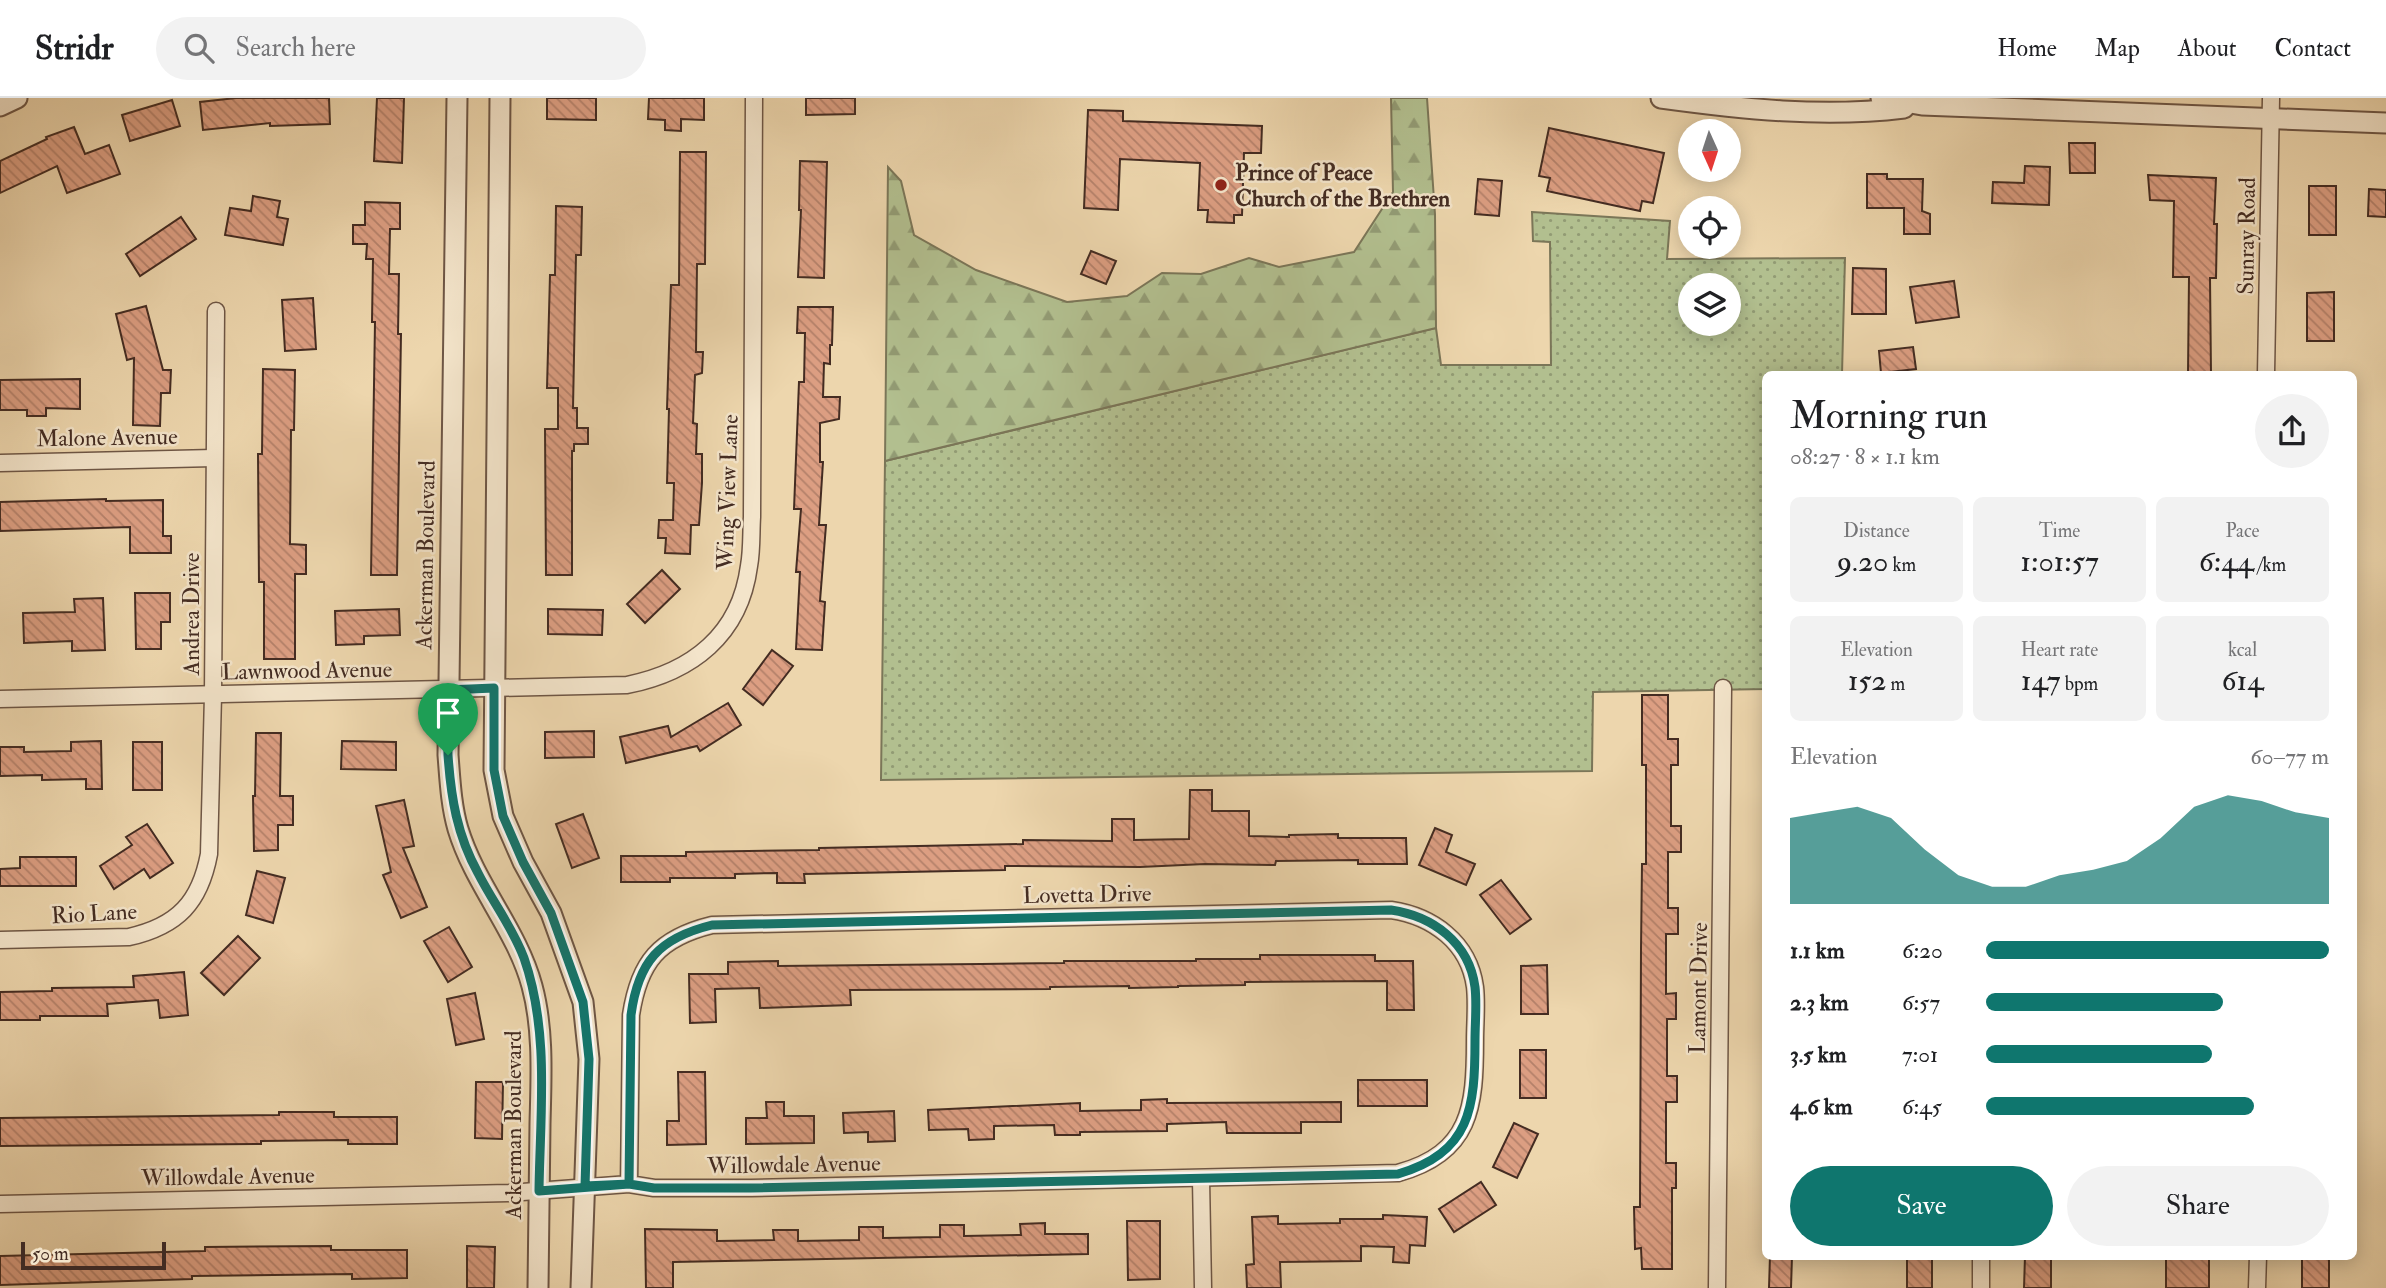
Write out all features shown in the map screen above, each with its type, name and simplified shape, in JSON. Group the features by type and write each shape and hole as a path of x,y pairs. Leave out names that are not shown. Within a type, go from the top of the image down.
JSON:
{"street":[{"path":"0,106 18,98"},
{"name":"Ackerman Boulevard","path":"457,98 448,755 451,799 459,830 476,870 523,955 533,990 540,1038 538,1288"},
{"path":"500,98 494,770 503,816 523,862 551,913 583,1002 589,1059 581,1288"},
{"name":"Wing View Lane","path":"447,690 627,685 656,679 682,668 699,656 718,637 734,613 745,588 750,565 752,517 754,98"},
{"path":"1661,98 1765,110 1823,113 1864,113 1922,105"},
{"path":"1881,98 1922,105 2386,123"},
{"name":"Sunray Road","path":"2266,371 2272,98"},
{"name":"Andrea Drive","path":"184,911 201,885 209,854 216,311"},
{"name":"Malone Avenue","path":"0,463 214,458"},
{"name":"Lamont Drive","path":"1717,1288 1723,688"},
{"name":"Lawnwood Avenue","path":"0,699 447,690"},
{"name":"Lovetta Drive","path":"629,1184 631,1015 634,993 643,970 656,951 691,930 712,925 1391,910 1426,919 1443,930 1459,947 1475,986 1475,1021"},
{"name":"Rio Lane","path":"0,940 129,937 166,925 184,911"},
{"name":"Willowdale Avenue","path":"0,1204 539,1191 629,1184 654,1188 751,1188 1398,1174 1418,1168 1438,1157 1454,1142 1466,1121 1475,1082 1475,1021"},
{"path":"1201,1179 1203,1288"},
{"path":"1981,1260 1981,1288"},
{"path":"2258,1260 2258,1288"}],"green space":[{"path":"1391,98 1427,98 1435,214 1436,328 885,461 888,167 901,181 914,235 976,270 1067,302 1127,296 1162,273 1201,274 1249,258 1279,267 1354,252 1393,192"},
{"path":"1532,212 1670,221 1667,259 1845,258 1842,371 1762,371 1762,689 1593,692 1592,771 881,780 885,461 1436,328 1441,365 1551,365 1550,242 1533,241"}],"building":[{"path":"236,98 329,98 330,124 270,126 270,123 203,130 200,102"},
{"path":"377,98 404,98 402,163 374,161"},
{"path":"547,98 596,98 596,120 547,119"},
{"path":"649,98 704,98 704,120 681,119 681,131 665,130 665,120 648,119"},
{"path":"806,98 855,98 855,114 806,115"},
{"path":"172,100 180,126 130,141 122,115"},
{"name":"Prince of Peace Church of the Brethren","path":"1088,110 1123,111 1123,121 1262,126 1261,153 1244,153 1242,215 1234,215 1234,223 1207,222 1208,210 1198,210 1200,163 1120,159 1118,210 1084,208"},
{"path":"74,127 85,154 109,145 120,174 67,193 57,166 0,193 0,161 47,139 46,137"},
{"path":"1549,128 1664,153 1653,203 1642,201 1640,211 1547,191 1550,178 1539,176"},
{"path":"2069,143 2095,143 2095,173 2070,173"},
{"path":"680,152 706,152 705,264 697,264 696,352 703,352 702,373 695,375 693,423 697,424 696,454 702,454 702,483 699,525 691,525 690,554 665,553 666,538 658,538 659,520 673,520 674,483 667,483 667,409 671,285 679,285"},
{"path":"800,161 827,162 824,278 798,277"},
{"path":"2025,166 2050,167 2049,205 1992,203 1993,182 2024,183"},
{"path":"1867,174 1887,174 1887,179 1923,179 1922,211 1930,214 1930,234 1904,234 1904,208 1867,208"},
{"path":"2148,175 2216,178 2216,278 2210,278 2211,371 2188,371 2189,277 2173,277 2174,201 2150,200"},
{"path":"1478,179 1502,181 1499,216 1475,214"},
{"path":"2309,186 2336,186 2336,235 2309,235"},
{"path":"2369,189 2386,190 2386,217 2368,216"},
{"path":"253,196 280,201 277,217 288,219 283,245 225,235 230,208 251,211"},
{"path":"365,202 400,203 400,229 390,229 389,274 399,274 398,334 401,334 397,575 371,575 375,322 372,322 373,259 366,259 367,244 353,244 353,225 365,225"},
{"path":"556,206 582,207 581,255 576,255 573,408 577,408 577,428 588,428 588,444 574,444 572,451 572,575 546,575 545,429 558,429 558,388 547,388 550,275 555,275"},
{"path":"181,217 196,239 140,276 126,254"},
{"path":"1091,251 1116,261 1106,284 1081,274"},
{"path":"1853,268 1886,269 1886,314 1852,314"},
{"path":"1954,281 1959,317 1916,323 1910,287"},
{"path":"2334,292 2334,341 2307,341 2307,293"},
{"path":"313,298 316,349 285,351 282,300"},
{"path":"146,306 163,370 171,370 170,393 161,393 160,426 133,425 134,358 127,360 116,314"},
{"path":"798,307 833,307 830,364 824,363 823,397 840,397 839,419 820,423 820,462 823,462 819,525 826,525 820,601 825,602 822,650 796,649 800,572 796,572 801,509 794,509 799,382 804,382 805,333 797,333"},
{"path":"1913,347 1916,369 1881,371 1879,351"},
{"path":"263,369 295,370 294,430 291,430 290,544 306,545 306,574 295,574 295,659 264,659 264,582 259,582 258,454 262,454"},
{"path":"80,379 80,409 46,408 46,416 27,416 27,410 0,410 0,380"},
{"path":"163,500 163,536 171,536 171,553 130,553 130,527 0,531 0,502"},
{"path":"662,570 680,589 645,623 627,604"},
{"path":"135,593 170,593 170,622 161,622 161,649 136,649"},
{"path":"103,598 105,650 72,651 72,641 24,643 23,613 75,612 74,599"},
{"path":"399,609 400,635 364,636 364,644 336,645 335,611"},
{"path":"548,609 603,610 602,635 548,634"},
{"path":"772,650 793,666 763,705 743,689"},
{"path":"1642,695 1668,695 1668,739 1678,739 1678,765 1671,765 1671,826 1681,826 1681,852 1668,852 1668,908 1678,908 1678,934 1666,934 1666,994 1676,993 1676,1019 1667,1019 1667,1076 1677,1076 1677,1102 1666,1102 1666,1163 1676,1163 1676,1188 1672,1188 1672,1269 1642,1269 1641,1248 1635,1249 1634,1207 1640,1207 1642,864 1646,864 1646,765 1642,765"},
{"path":"728,703 741,725 700,751 697,746 626,763 620,737 668,726 671,737"},
{"path":"594,731 594,757 545,758 545,732"},
{"path":"256,733 281,733 280,796 293,796 293,825 278,825 278,850 254,851"},
{"path":"101,741 102,789 86,789 86,779 42,780 42,775 0,776 0,747 24,747 24,752 71,751 71,742"},
{"path":"342,741 396,742 396,770 341,769"},
{"path":"133,742 162,742 162,790 133,790"},
{"path":"1190,790 1212,790 1212,811 1249,811 1249,836 1338,834 1338,838 1406,838 1407,864 1358,864 1358,860 1276,861 1275,865 1005,866 1005,870 804,874 805,883 777,883 777,873 735,874 735,878 670,878 670,882 621,882 621,856 1023,844 1023,840 1112,841 1112,819 1134,819 1134,840 1189,839"},
{"path":"404,800 414,846 403,848 427,907 401,918 383,875 391,872 376,806"},
{"path":"583,814 599,858 572,868 556,824"},
{"path":"147,824 173,863 150,878 144,869 114,889 100,866 132,845 126,837"},
{"path":"1435,828 1452,835 1446,852 1475,864 1466,885 1419,865"},
{"path":"20,857 76,857 76,886 0,886 0,869 20,868"},
{"path":"257,871 285,878 273,923 246,915"},
{"path":"1501,880 1531,919 1510,934 1480,895"},
{"path":"449,927 472,967 448,982 424,941"},
{"path":"238,936 260,958 224,995 201,973"},
{"path":"1260,955 1375,955 1375,961 1413,961 1414,1010 1387,1010 1387,981 1245,982 1245,985 1129,988 850,990 851,1005 760,1008 759,988 715,989 716,1022 690,1023 689,974 728,974 728,962 778,961 778,966 1064,963 1260,959"},
{"path":"1547,965 1548,1014 1521,1014 1521,966"},
{"path":"184,972 188,1015 160,1018 158,1000 107,1004 108,1016 40,1016 40,1020 0,1020 0,992 134,987 133,976"},
{"path":"475,993 484,1039 456,1045 447,999"},
{"path":"1520,1050 1546,1050 1546,1098 1520,1098"},
{"path":"678,1072 705,1072 706,1144 667,1145 667,1121 679,1121"},
{"path":"1358,1080 1427,1080 1427,1106 1358,1106"},
{"path":"476,1082 503,1082 502,1139 475,1138"},
{"path":"1167,1099 1167,1103 1341,1102 1341,1122 1301,1122 1301,1133 1227,1133 1226,1122 1167,1124 1167,1131 1080,1132 1080,1135 1055,1135 1054,1125 994,1126 994,1139 969,1140 968,1129 929,1130 928,1110 1080,1103 1080,1111 1141,1110 1141,1100"},
{"path":"766,1102 784,1102 784,1116 814,1116 814,1143 746,1144 746,1118 767,1118"},
{"path":"894,1111 895,1141 868,1142 868,1132 844,1133 843,1113"},
{"path":"279,1112 334,1112 334,1117 397,1117 397,1144 348,1144 348,1140 261,1141 261,1144 0,1146 0,1118 279,1115"},
{"path":"1514,1123 1538,1134 1517,1178 1493,1167"},
{"path":"1481,1182 1496,1205 1454,1232 1439,1209"},
{"path":"1383,1215 1427,1217 1425,1246 1410,1245 1409,1263 1393,1262 1394,1247 1361,1246 1361,1261 1280,1262 1281,1288 1247,1288 1246,1265 1254,1264 1252,1217 1278,1216 1278,1224 1340,1223 1340,1219 1383,1219"},
{"path":"1127,1221 1160,1221 1160,1279 1128,1280"},
{"path":"1045,1223 1045,1234 1088,1234 1088,1254 673,1262 673,1288 646,1288 645,1229 717,1230 717,1241 774,1240 773,1230 798,1230 798,1241 859,1240 859,1227 883,1227 883,1238 940,1237 940,1225 964,1225 964,1236 1021,1235 1020,1224"},
{"path":"331,1246 331,1250 407,1250 407,1278 352,1279 352,1274 192,1276 192,1279 0,1285 0,1256 205,1251 205,1247"},
{"path":"467,1246 495,1247 494,1288 467,1288"},
{"path":"1770,1260 1792,1260 1791,1288 1769,1288"},
{"path":"1907,1260 1932,1260 1932,1288 1907,1288"},
{"path":"2025,1260 2051,1260 2051,1288 2024,1288"},
{"path":"2166,1260 2209,1260 2209,1288 2166,1288"},
{"path":"2302,1260 2329,1260 2329,1288 2302,1288"}],"place":[{"name":"Prince of Peace Church of the Brethren","path":"1221,185"}],"route":[{"path":"448,755 447,690 494,688 494,770 503,816 523,862 551,913 583,1002 589,1059 585,1186 629,1184 631,1015 634,993 643,970 656,951 673,939 691,930 712,925 1391,910 1409,913 1426,919 1443,930 1459,947 1475,986 1475,1082 1466,1121 1454,1142 1438,1157 1418,1168 1398,1174 751,1188 654,1188 629,1184 539,1191 540,1038 533,990 523,955 476,870 459,830 451,799 448,755"}]}
